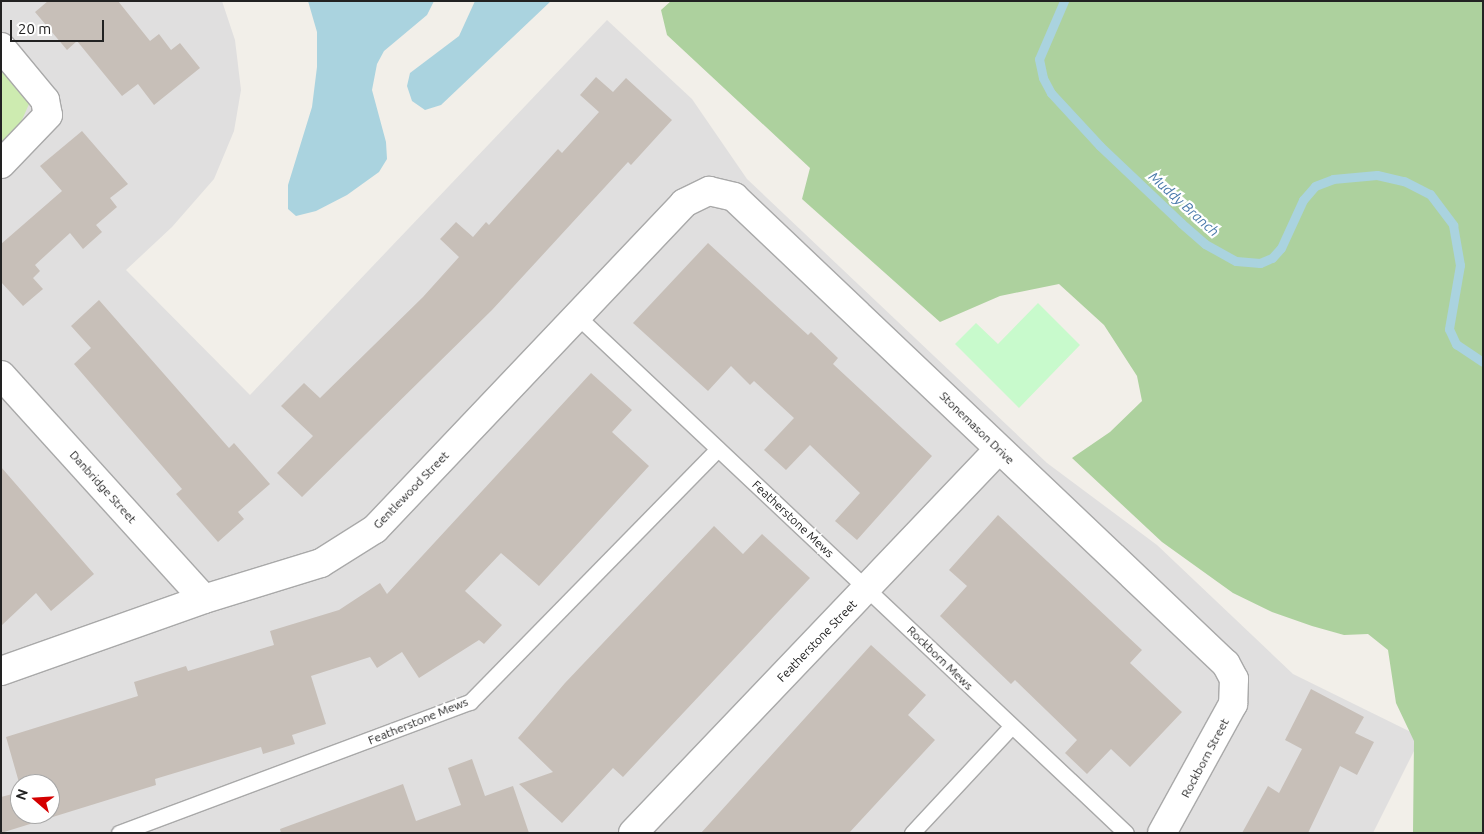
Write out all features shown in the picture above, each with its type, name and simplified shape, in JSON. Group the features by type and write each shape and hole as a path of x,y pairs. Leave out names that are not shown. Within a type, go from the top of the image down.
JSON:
{"street":[{"path":"1,47 45,100 48,115 1,164"},
{"name":"Gentlewood Street","path":"1,671 204,599 321,563 375,529 684,203 709,192"},
{"name":"Stonemason Drive","path":"709,192 734,197 1226,664 1234,679"},
{"name":"Danbridge Street","path":"1,375 204,599"},
{"name":"Featherstone Street","path":"633,833 999,449"},
{"name":"Rockborn Street","path":"1162,833 1233,704 1234,679"}],"lane":[{"name":"Featherstone Mews","path":"577,316 868,588"},
{"name":"Featherstone Mews","path":"119,833 470,702 718,449"},
{"name":"Rockborn Mews","path":"868,588 1012,727 1126,833"},
{"path":"912,833 1012,727"}],"shaded area":[{"path":"1,1 222,1 235,40 241,90 234,131 214,179 172,227 126,270 250,395 607,20 692,99 747,179 1047,463 1157,545 1293,674 1421,737 1373,833 1,833"}],"green space":[{"path":"671,1 1483,1 1483,833 1413,833 1414,741 1396,703 1388,650 1368,634 1344,635 1312,626 1272,612 1233,593 1162,542 1072,458 1110,432 1142,401 1137,376 1104,325 1059,284 1000,296 940,322 802,199 810,168 667,35 661,10"},
{"path":"1,62 28,96 29,104 18,129 1,143"},
{"path":"1038,303 1080,345 1019,408 955,344 976,323 998,344"}],"water":[{"path":"308,1 434,1 427,15 384,51 377,64 372,90 386,142 387,159 379,172 347,195 316,211 296,216 288,209 288,185 312,107 317,67 317,32"},
{"path":"475,1 551,1 441,105 425,110 412,101 407,86 410,73 459,36"}],"building":[{"path":"48,1 118,1 150,41 159,34 171,50 180,43 200,68 154,105 138,84 122,96 77,41 67,50 35,12"},
{"path":"596,77 613,92 626,78 672,120 631,165 628,162 492,310 302,497 277,473 313,436 281,406 304,383 320,398 423,297 459,257 440,239 456,222 473,237 486,222 489,225 558,149 562,153 599,112 580,95"},
{"path":"82,131 128,184 110,198 117,207 96,225 102,232 83,249 70,233 35,265 40,271 33,278 43,289 23,306 1,282 1,244 62,191 40,166"},
{"path":"708,243 808,335 811,332 838,358 833,364 932,456 857,540 835,521 860,493 810,445 786,470 764,450 794,418 754,381 750,385 731,366 708,391 633,323"},
{"path":"99,300 229,448 234,443 270,484 238,512 244,519 218,542 176,494 182,489 74,364 91,348 71,326"},
{"path":"591,373 632,410 612,432 649,466 539,586 501,553 465,591 502,625 484,644 479,640 419,678 402,652 377,668 370,657 311,676 326,724 292,735 295,744 263,754 261,747 155,779 156,785 60,815 60,774 17,774 6,737 138,696 134,682 186,666 188,671 274,645 270,631 339,610 380,583 387,594"},
{"path":"1,467 94,574 51,611 36,593 1,626"},
{"path":"998,515 1142,650 1130,663 1182,712 1130,767 1111,749 1087,774 1065,753 1077,740 1015,680 1011,684 940,616 967,586 949,570"},
{"path":"714,526 743,554 762,534 810,578 623,777 613,768 562,823 519,784 553,772 518,738 565,683"},
{"path":"871,645 926,695 908,715 935,740 849,833 701,833"},
{"path":"1311,689 1364,717 1355,733 1374,742 1357,775 1340,766 1308,833 1242,833 1268,786 1279,793 1302,749 1285,740"},
{"path":"472,759 485,796 513,786 529,833 281,833 280,829 403,784 416,821 461,805 448,768"},
{"path":"10,795 10,824 30,824 1,833 1,797"}],"waterway":[{"name":"Muddy Branch","path":"1064,1 1039,59 1043,78 1051,93 1100,146 1181,223 1205,244 1236,261 1260,263 1272,258 1281,248 1303,200 1315,186 1333,179 1377,175 1404,181 1430,194 1453,225 1460,265 1449,329 1456,344 1483,362"}]}
